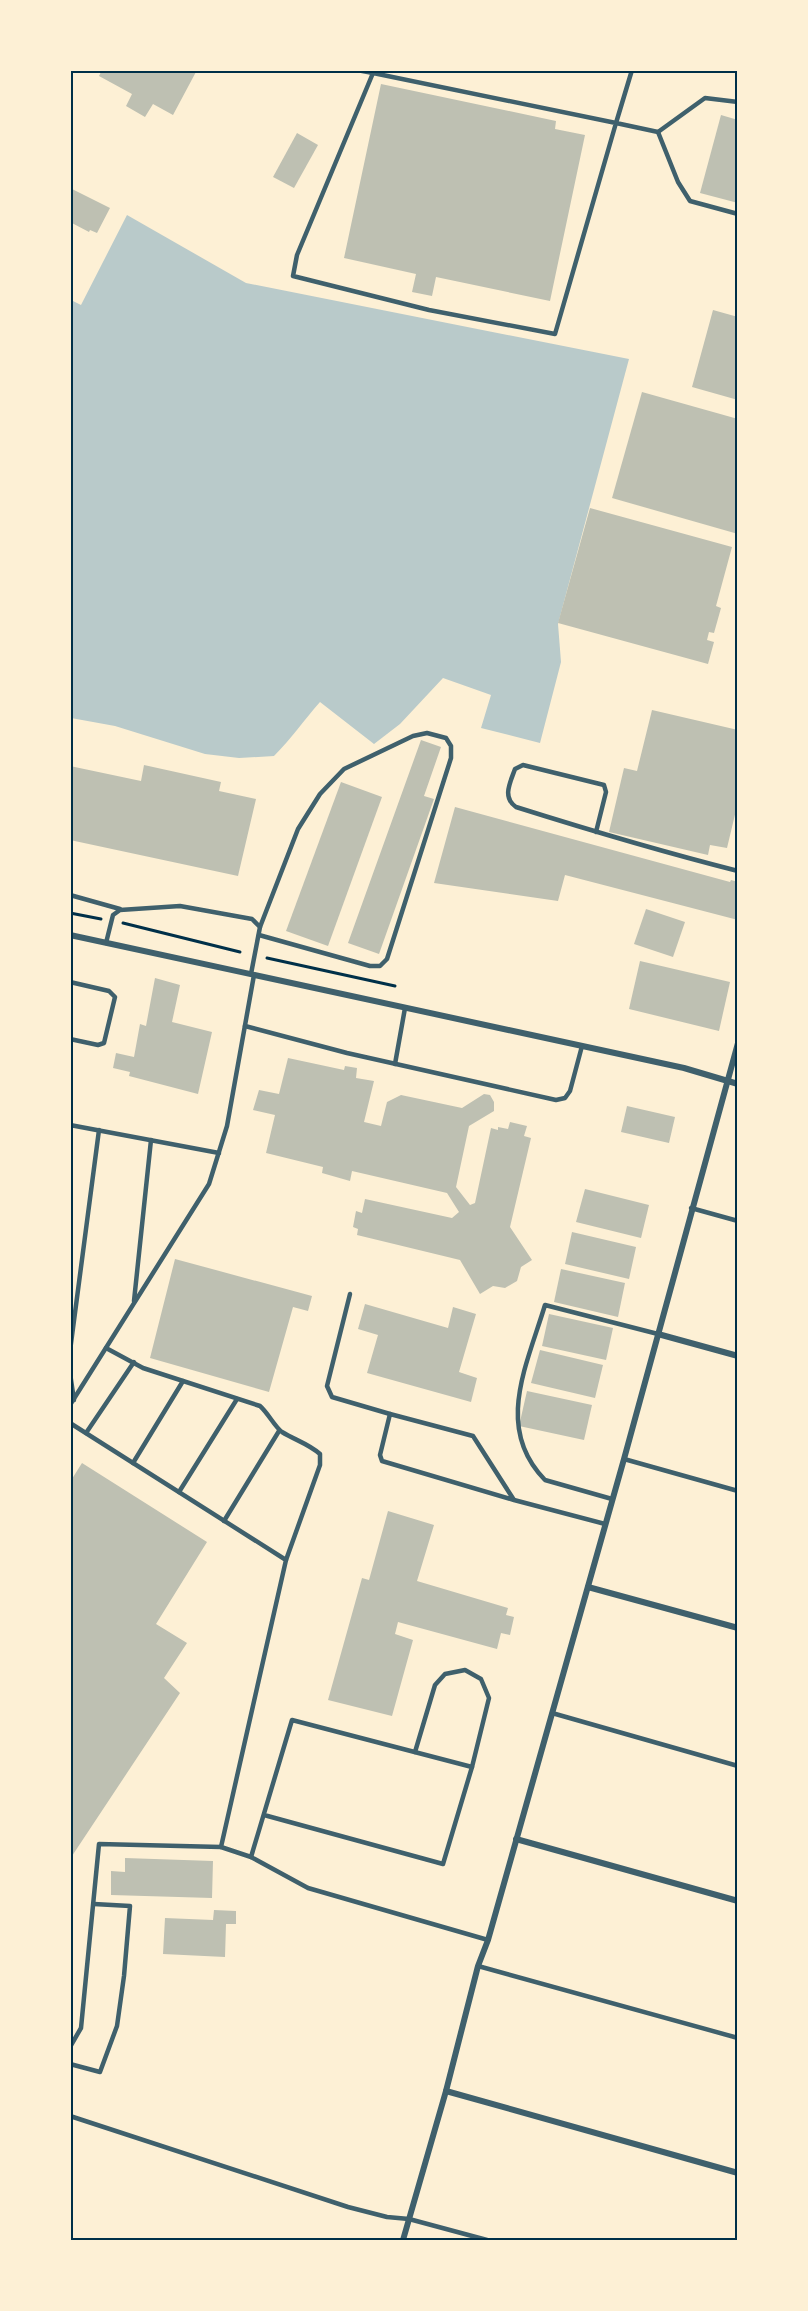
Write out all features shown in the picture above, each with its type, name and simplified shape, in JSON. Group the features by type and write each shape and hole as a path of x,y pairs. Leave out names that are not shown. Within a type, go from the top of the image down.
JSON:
{"street":[{"path":"70,935 684,1068 738,1084"},
{"path":"403,2241 446,2091 478,1966 488,1940 624,1459 738,1043"},
{"path":"658,1334 738,1356"},
{"path":"588,1587 738,1628"},
{"path":"516,1839 738,1901"},
{"path":"446,2091 738,2173"}],"lane":[{"path":"357,70 658,132 705,98 738,102"},
{"path":"373,73 297,255 293,276 429,310 555,334 632,70"},
{"path":"658,132 678,182 690,201 738,214"},
{"path":"70,1405 209,1184 227,1126 260,927 298,829 320,794 344,769 413,736 427,733 446,738 451,746 451,758 387,959 380,966 370,966 259,935"},
{"path":"596,832 606,792 604,785 523,765 515,769 507,795 509,802 516,807 596,832 682,857 738,871"},
{"path":"70,895 120,909 180,906 252,919 260,927"},
{"path":"106,943 113,915 120,909"},
{"path":"70,982 109,991 115,997 104,1043 98,1045 70,1039"},
{"path":"395,1064 405,1008"},
{"path":"245,1026 395,1064 556,1100 565,1098 570,1090 582,1046"},
{"path":"70,1125 219,1153"},
{"path":"70,1351 99,1130"},
{"path":"134,1305 151,1140"},
{"path":"691,1208 738,1221"},
{"path":"350,1294 327,1386 332,1397 473,1436 514,1500"},
{"path":"612,1499 545,1480 539,1474 522,1444 517,1424 517,1400 544,1305 658,1334"},
{"path":"106,1348 143,1368 260,1406 270,1415 279,1431 313,1448 320,1454 320,1466 286,1560 221,1847"},
{"path":"86,1433 134,1362"},
{"path":"70,1373 74,1400"},
{"path":"133,1463 183,1381"},
{"path":"179,1492 237,1399"},
{"path":"390,1414 380,1455 382,1461 605,1524"},
{"path":"70,1423 286,1560"},
{"path":"224,1521 279,1431"},
{"path":"624,1459 738,1491"},
{"path":"264,1815 443,1864 472,1767 489,1698 481,1679 465,1670 445,1674 435,1685 415,1752"},
{"path":"552,1713 738,1766"},
{"path":"251,1857 292,1720 472,1767"},
{"path":"70,2047 81,2028 99,1844 221,1847 251,1857 308,1888 488,1940"},
{"path":"70,2064 100,2072 117,2026 130,1906 94,1904"},
{"path":"478,1966 738,2038"},
{"path":"70,2116 348,2207 387,2217 409,2218 487,2241"}],"path":[{"path":"70,913 103,920"},
{"path":"123,924 240,952"},
{"path":"267,958 395,986"}],"shaded area":[{"path":"127,215 246,283 629,359 558,624 561,662 540,743 481,728 491,695 443,678 400,724 374,744 320,702 274,756 239,758 205,754 115,726 71,718 71,300 81,305"}],"building":[{"path":"102,70 197,70 173,115 153,104 145,117 126,106 132,94 99,76"},
{"path":"381,84 556,121 555,129 585,135 550,301 436,277 432,296 412,292 416,274 344,258"},
{"path":"721,115 738,120 738,203 700,193"},
{"path":"297,133 318,145 294,188 273,177"},
{"path":"70,188 110,208 97,233 90,230 89,232 70,222"},
{"path":"713,310 738,317 738,400 692,387"},
{"path":"642,392 738,419 738,534 612,498"},
{"path":"590,508 732,547 716,606 721,608 714,633 709,632 707,640 714,642 708,664 558,623"},
{"path":"652,710 738,730 738,802 727,848 710,845 708,855 609,832 624,768 637,771"},
{"path":"421,740 441,747 424,796 434,799 379,954 348,943"},
{"path":"144,765 221,782 219,791 256,799 238,876 70,840 70,766 141,781"},
{"path":"341,782 382,797 328,946 286,931"},
{"path":"455,807 730,882 731,880 738,882 738,920 565,875 558,901 434,883"},
{"path":"646,909 685,922 673,957 634,944"},
{"path":"640,961 730,982 719,1031 629,1009"},
{"path":"155,978 180,985 172,1022 212,1032 198,1094 129,1076 130,1072 113,1068 116,1053 134,1057 140,1024 146,1026"},
{"path":"288,1058 344,1070 345,1066 357,1068 356,1078 374,1081 364,1122 381,1126 387,1102 401,1095 462,1108 484,1094 490,1095 494,1102 494,1111 469,1126 456,1187 470,1205 475,1203 491,1128 508,1129 510,1122 527,1126 524,1136 531,1138 510,1227 532,1260 521,1267 517,1281 505,1288 493,1286 480,1294 460,1260 357,1235 358,1229 353,1227 356,1211 362,1213 365,1199 452,1218 459,1212 447,1193 352,1171 350,1181 322,1173 323,1167 266,1153 275,1115 253,1110 259,1090 279,1094"},
{"path":"627,1106 675,1117 669,1143 621,1132"},
{"path":"585,1189 649,1205 641,1238 576,1222"},
{"path":"572,1232 636,1247 629,1279 565,1264"},
{"path":"175,1259 312,1296 308,1311 293,1307 269,1392 150,1358"},
{"path":"561,1269 625,1283 618,1317 554,1302"},
{"path":"365,1304 448,1328 453,1307 476,1314 459,1372 477,1378 471,1402 367,1373 378,1335 358,1329"},
{"path":"549,1314 613,1328 606,1360 542,1346"},
{"path":"540,1350 603,1365 595,1398 531,1383"},
{"path":"527,1391 592,1405 584,1440 519,1426"},
{"path":"82,1463 207,1542 156,1624 187,1643 164,1678 180,1693 70,1859 70,1482"},
{"path":"388,1511 434,1525 417,1581 508,1608 506,1615 514,1617 510,1635 501,1633 497,1649 398,1622 395,1634 413,1640 392,1716 328,1700 362,1578 369,1580"},
{"path":"125,1858 213,1861 212,1898 111,1895 111,1871 125,1872"},
{"path":"214,1910 236,1911 236,1924 226,1924 225,1957 163,1954 165,1918 213,1920"}]}
